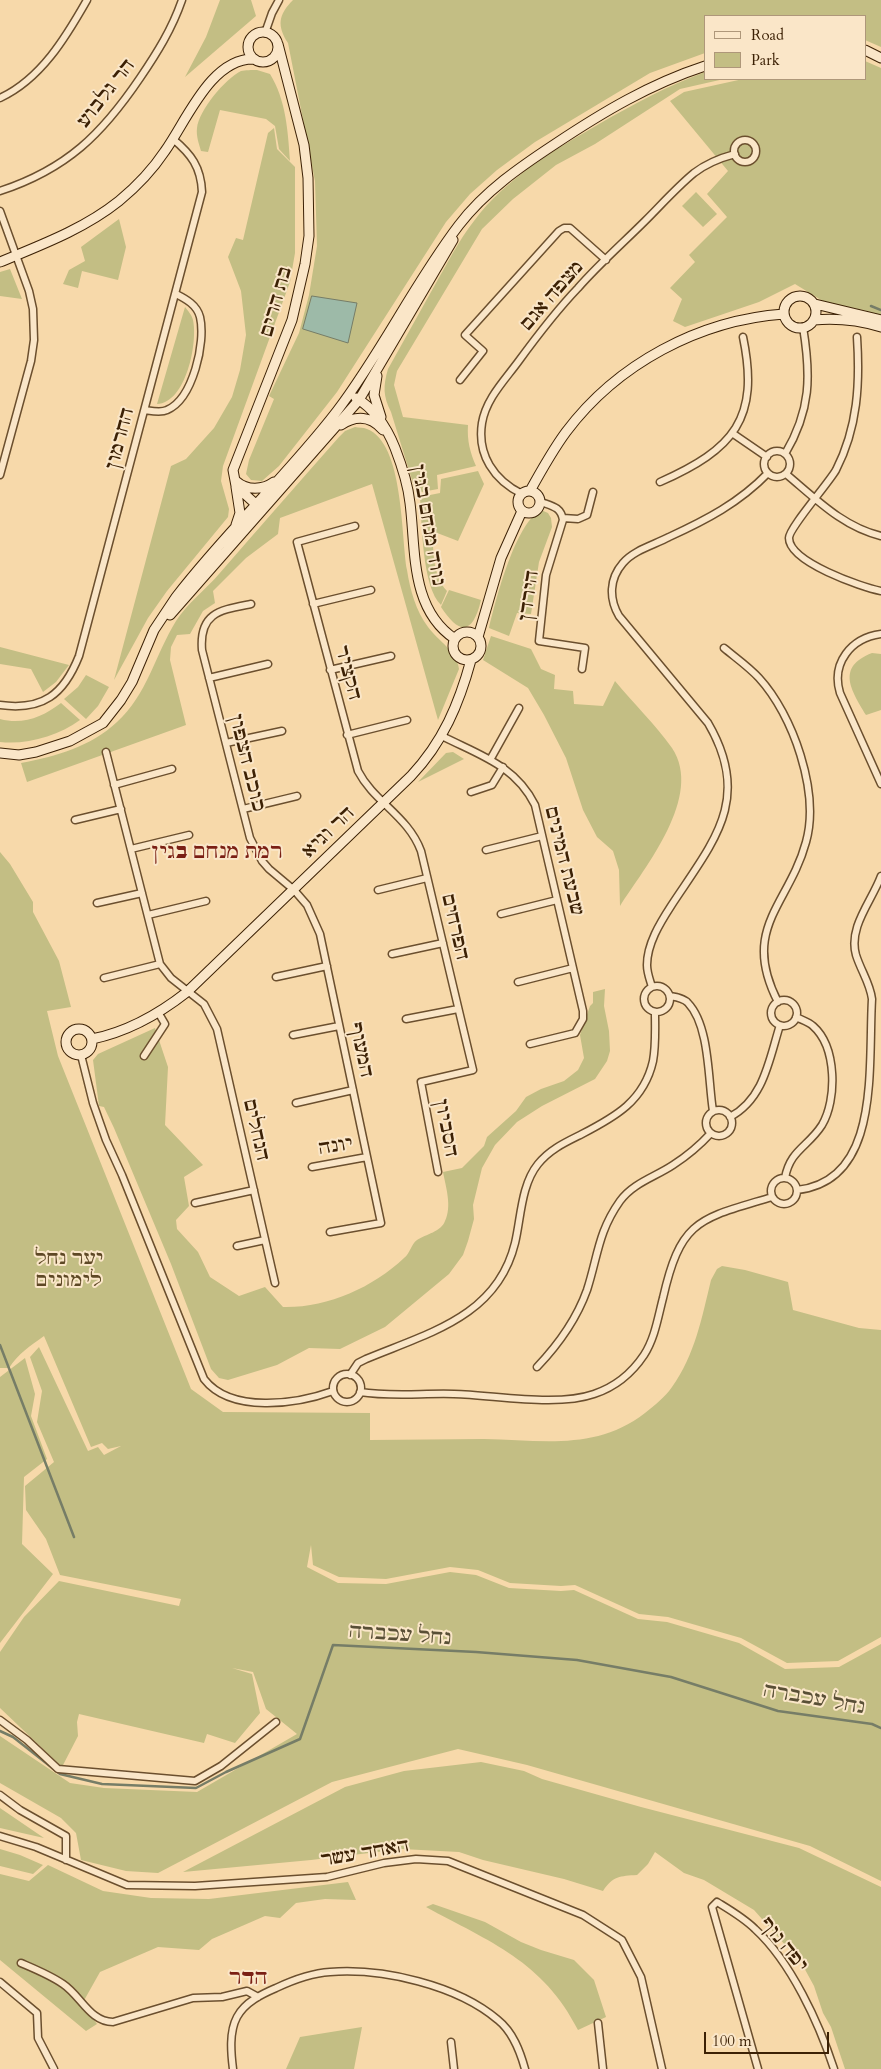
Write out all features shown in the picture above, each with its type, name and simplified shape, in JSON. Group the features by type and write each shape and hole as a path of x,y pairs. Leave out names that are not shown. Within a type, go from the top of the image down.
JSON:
{"street":[{"path":"0,98 28,79 50,58 71,28 87,0"},
{"name":"הר גלבוע","path":"0,191 53,167 83,147 97,134 117,112 161,47 182,0"},
{"path":"265,33 272,12 279,0"},
{"path":"0,262 77,227 118,202 136,185 164,152 205,87 255,36 265,33 272,36 278,44 275,57 259,61 240,60 224,69"},
{"path":"249,43 249,52 259,61"},
{"name":"בת הרים","path":"233,474 236,460 292,320 305,264 310,209 304,145 278,44"},
{"path":"866,50 881,58"},
{"name":"בת הרים","path":"259,61 279,69 288,83"},
{"path":"0,753 19,754 36,752 70,741 103,723 132,682 154,630 189,580 234,531 260,508 281,477 349,394 441,248 471,210 504,178 635,94 704,66"},
{"name":"החרמון","path":"0,705 29,706 55,695 71,676 79,656 202,192 200,170 194,159 173,139"},
{"name":"מצפה אגם","path":"526,492 503,483 496,476 485,457 482,435 485,413 494,393 547,323 580,285 693,174 712,161 735,154"},
{"path":"154,630 169,616 260,508 360,400 459,231 495,187"},
{"path":"0,211 29,291 34,340 31,361 0,474"},
{"path":"460,380 483,351 465,335 559,230 570,228 606,260"},
{"path":"145,410 166,411 174,406 182,398 196,367 201,332 200,316 189,301 176,294"},
{"path":"815,304 817,311 814,320 809,326 794,327 788,322 784,314 786,304 796,296 807,297 815,304 881,320"},
{"path":"541,502 540,507 534,513 527,514 522,511 518,503 575,421 598,396 630,370 662,350 707,330 745,319 784,314"},
{"path":"814,320 855,320 881,327"},
{"path":"785,454 797,433 807,398 808,370 804,327"},
{"path":"660,482 703,458 717,448 732,433 743,413 749,389 747,358 743,337"},
{"path":"857,337 859,385 852,429 836,470 789,535 791,545 808,560 830,574 853,584 881,591"},
{"path":"386,428 376,404 374,387 376,377 388,354"},
{"name":"נווה מנחם בגין","path":"349,394 360,400 379,418 393,442 407,484 416,570 423,599 437,624 455,639"},
{"path":"331,433 351,420 366,418 378,424 393,442"},
{"path":"732,433 767,457"},
{"path":"773,452 785,454 790,464 786,474 777,478 768,473 764,464 767,457 773,452"},
{"path":"652,988 647,966 651,945 661,922 719,830 727,801 727,770 718,741 708,723 619,616 612,600 612,584 618,570 633,554 729,506 755,487 768,473"},
{"path":"233,474 237,482 242,486 251,488 265,487 281,477"},
{"path":"233,474 240,513 234,531"},
{"path":"786,474 843,521 861,530 881,536"},
{"path":"236,486 260,508"},
{"path":"526,492 536,494 541,502 558,508 562,518 578,519 587,515 593,492"},
{"path":"478,637 473,633 464,632 455,639 452,646 455,654 463,660 471,660 477,657 481,649 478,637 499,563 522,511"},
{"name":"הירדן","path":"562,518 546,575 539,641 585,648 582,669"},
{"name":"הקציר","path":"355,526 297,542 354,762 362,778 384,802"},
{"path":"313,604 371,590"},
{"name":"כוכב הצפון","path":"251,604 226,609 213,614 204,628 201,638 202,650 250,838 262,861 294,890"},
{"path":"880,634 868,636 855,644 845,654 840,662 837,682 881,784"},
{"path":"724,648 759,678 783,713 794,737 808,793 810,819 806,842 764,934 764,952 769,982 778,1002"},
{"path":"330,670 391,656"},
{"name":"הר וגיא","path":"92,1039 119,1031 158,1012 189,991 418,769 442,736 457,706 471,660"},
{"path":"209,678 268,664"},
{"path":"490,760 519,708"},
{"path":"347,735 408,720"},
{"path":"226,743 282,731"},
{"name":"שבעת המינים","path":"442,736 503,767 520,781 528,791 534,805 558,900 583,1011 583,1019 575,1033 530,1044"},
{"path":"104,978 160,964 106,752"},
{"path":"471,792 492,786 503,767"},
{"path":"114,785 172,769"},
{"path":"243,809 298,796"},
{"name":"הפרחים","path":"384,802 417,839 473,1070"},
{"path":"75,820 120,809"},
{"path":"131,850 189,835"},
{"path":"486,850 542,836"},
{"path":"873,1114 874,1080 871,989 856,955 854,939 858,924 872,899 881,876"},
{"path":"378,890 427,878"},
{"name":"המעוף","path":"294,890 307,905 320,934 381,1223 330,1232"},
{"path":"97,903 142,893"},
{"path":"501,914 558,900"},
{"path":"148,915 206,901"},
{"path":"392,954 443,943"},
{"name":"הנחלים","path":"160,964 171,978 204,1004 217,1029 275,1284"},
{"path":"276,977 327,966"},
{"path":"518,982 573,968"},
{"path":"662,987 667,990 670,996 668,1006 662,1011 656,1012 648,1008 645,1001 646,993 652,988 662,987"},
{"path":"670,996 688,1003 702,1032 706,1050 713,1112"},
{"path":"785,1000 792,1002 796,1008 796,1018 789,1025 780,1025 774,1021 772,1008 778,1002 785,1000"},
{"path":"406,1020 458,1009"},
{"path":"144,1056 165,1024 158,1012"},
{"path":"350,1375 358,1363 426,1335 471,1311 494,1288 509,1262 526,1188 536,1167 543,1158 559,1146 616,1116 633,1101 639,1092 650,1071 653,1060 656,1012"},
{"path":"785,1178 792,1157 813,1138 823,1123 829,1108 832,1088 832,1069 829,1052 823,1038 814,1027 796,1018"},
{"path":"730,1117 746,1107 758,1090 765,1076 780,1025"},
{"path":"293,1035 339,1026"},
{"path":"79,1029 87,1032 92,1039 91,1047 81,1055 69,1052 66,1046 67,1037 71,1032 79,1029"},
{"path":"81,1055 93,1103 106,1140 134,1203 204,1379 209,1386 221,1394 246,1402 305,1400 333,1391"},
{"name":"הסביון","path":"438,1172 421,1082 473,1070"},
{"path":"296,1103 353,1090"},
{"path":"723,1111 730,1117 730,1129 725,1134 718,1136 707,1129 706,1120 713,1112 723,1111"},
{"path":"538,1367 556,1345 580,1306 591,1277 605,1224 621,1199 636,1185 674,1164 711,1133"},
{"name":"יונה","path":"312,1167 367,1157"},
{"path":"797,1190 812,1189 834,1182 856,1162"},
{"path":"785,1178 793,1181 797,1190 796,1197 788,1204 778,1203 772,1197 771,1189 774,1182 785,1178"},
{"path":"195,1203 254,1190"},
{"path":"360,1392 377,1394 453,1394 563,1400 595,1394 611,1387 636,1366 652,1339 676,1250 687,1235 696,1225 719,1213 772,1197"},
{"path":"237,1246 265,1240"},
{"path":"341,1375 350,1375 358,1381 360,1392 356,1399 347,1402 337,1398 332,1388 337,1378 341,1375"},
{"path":"0,1720 27,1740 58,1769 195,1781 221,1766 276,1722"},
{"path":"0,1795 20,1810 66,1836 66,1860"},
{"name":"האחד עשר","path":"0,1836 36,1847 127,1885 195,1886 327,1877 384,1863 416,1859 448,1861 583,1915 622,1940 641,1977 662,2069"},
{"name":"יפה נוף","path":"758,2069 712,1907 716,1902 755,1928 773,1950 798,1986 813,2014 834,2069"},
{"path":"21,1963 62,1983 80,1999 96,2018 105,2022 113,2022 193,1998 222,1997 247,1991 258,1997"},
{"path":"233,2069 232,2033 237,2017 247,2004 287,1983 330,1972 378,1973 405,1978 460,1997 486,2010 500,2021 512,2037 521,2054 525,2069"},
{"path":"0,1982 37,2014 38,2038 54,2069"},
{"path":"598,2023 603,2069"},
{"path":"451,2042 454,2069"}],"green space":[{"path":"220,0 251,0 256,16 185,77 206,37"},
{"path":"293,0 881,0 881,47 866,40 866,15 704,15 704,53 650,73 535,142 497,170 470,194 446,222 337,392 279,466 262,481 251,480 246,474 249,460 274,399 269,396 299,333 309,295 317,246 315,181 288,43 281,26 282,16"},
{"path":"866,61 881,68 881,316 863,310 826,303 795,284 759,302 685,327 673,321 682,299 670,288 695,262 689,255 727,217 707,194 728,171 670,101 684,92 738,80 866,80"},
{"path":"257,70 270,74 280,94 287,127 290,161 279,149 275,126 266,119 220,110 208,152 201,151 197,137 197,128 202,113 208,104 235,75 241,71"},
{"path":"704,72 704,80 720,80 680,89 595,144 556,165 513,199 482,229 397,371 394,385 403,417 468,425 469,446 476,466 437,475 438,489 416,493 386,401 385,381 388,369 459,243 486,206 531,166 638,102"},
{"path":"274,128 277,149 295,167 295,253 290,282 223,466 221,481 229,509 228,517 167,591 148,618 114,680 171,466 186,459 214,428 232,397 240,370 246,335 241,291 228,257 236,238 243,240 268,133"},
{"path":"696,192 717,214 703,227 682,206"},
{"path":"119,219 126,247 118,280 82,271 78,288 63,284 69,270 85,261 81,247"},
{"path":"10,269 22,299 0,296 0,272"},
{"path":"185,307 192,318 194,330 194,343 188,370 176,394 167,401 157,404"},
{"path":"355,427 367,429 379,438 388,452 399,492 407,570 414,600 428,627 451,651 458,663 459,669 438,720 372,484 280,518 278,534 246,558 213,591 215,603 203,611 190,634 177,635 171,647 170,660 186,725 27,782 21,763 60,754 84,744 107,731 117,722 136,700 180,615 219,574 339,437 345,431"},
{"path":"478,471 484,484 458,541 432,531 436,571 447,591 441,605 430,584 427,570 420,497 440,493 441,479"},
{"path":"541,510 548,513 551,518 552,527 539,562 531,614 517,613 509,636 489,628 492,615 515,546 523,530"},
{"path":"449,590 481,600 478,611 470,625 465,627 454,623 441,607"},
{"path":"491,636 531,649 541,669 555,675 554,689 573,691 574,704 603,706 615,681 672,748 680,767 681,787 676,809 656,852 620,906 619,870 613,851 597,837 583,810 566,758 544,715 528,688 483,660"},
{"path":"0,647 69,665 56,682 43,692 31,669 0,664"},
{"path":"872,653 881,654 881,710 866,715 852,688 850,672 854,665"},
{"path":"86,675 109,687 98,706 86,719 64,699 78,687"},
{"path":"61,703 80,720 62,731 42,738 21,742 0,742 0,719 8,721 25,720 40,716"},
{"path":"453,752 464,759 418,782 446,753"},
{"name":"יער נחל לימונים","path":"0,852 10,864 33,902 33,912 59,961 71,1007 47,1011 58,1056 191,1389 223,1412 370,1413 370,1440 484,1439 568,1441 607,1433 626,1425 645,1413 663,1398 672,1387 687,1362 692,1349 701,1322 711,1280 717,1269 722,1266 745,1270 788,1282 793,1310 859,1328 881,1330 881,1637 838,1661 787,1663 741,1638 668,1617 639,1614 575,1585 510,1583 478,1570 450,1567 386,1579 339,1577 313,1565 311,1545 307,1567 338,1583 386,1584 450,1572 476,1575 509,1588 574,1590 638,1619 667,1622 739,1643 785,1669 839,1667 881,1644 881,1881 810,1846 527,1765 458,1749 332,1782 158,1873 126,1871 81,1860 76,1833 61,1818 0,1783 0,1736 70,1783 104,1788 197,1792 297,1734 266,1709 253,1672 232,1668 252,1674 260,1713 235,1743 207,1734 204,1743 79,1714 77,1722 78,1736 62,1767 0,1708 0,1652 24,1617 59,1581 179,1606 181,1599 60,1575 46,1539 26,1510 25,1486 54,1462 37,1422 42,1391 30,1357 39,1347 88,1451 98,1447 104,1455 121,1446 108,1449 102,1443 91,1447 44,1336 20,1354 9,1368 0,1368"},
{"path":"605,989 604,1006 609,1031 610,1051 607,1061 595,1079 542,1106 517,1122 495,1145 482,1168 473,1205 474,1219 468,1241 463,1255 449,1274 385,1327 340,1349 309,1348 277,1365 228,1380 219,1378 211,1369 171,1264 114,1128 104,1107 99,1106 93,1060 98,1054 155,1028 168,1067 165,1125 203,1165 184,1177 189,1206 176,1220 177,1229 198,1252 210,1277 239,1296 265,1287 283,1307 316,1304 348,1294 378,1278 406,1256 417,1240 443,1225 447,1215 448,1197 443,1172 462,1168 484,1146 487,1137 516,1111 526,1097 541,1089 564,1081 578,1070 584,1058 580,1035 590,1006 593,1003 593,992"},
{"path":"25,1358 35,1394 31,1416 47,1459 24,1477 22,1544 53,1574 0,1643 0,1377"},
{"path":"481,1762 524,1771 542,1779 641,1807 799,1848 881,1887 881,2069 845,2069 831,2027 823,2013 814,1986 802,1964 754,1910 704,1880 684,1873 655,1852 648,1864 637,1875 617,1878 610,1882 603,1891 459,1852 402,1849 183,1872 345,1787 404,1771"},
{"path":"0,1808 44,1838 0,1828"},
{"path":"0,1849 43,1865 33,1874 0,1866"},
{"path":"48,1865 103,1891 151,1898 209,1899 348,1882 356,1900 325,1899 296,1903 280,1918 265,1916 212,1939 199,1950 158,1947 100,1972 82,2004 97,2024 86,2031 0,1960 0,1874 29,1881"},
{"path":"433,1904 485,1922 521,1942 541,1950 574,1960 594,1980 606,2017 578,2030 564,2006 531,1970 493,1943 426,1907"},
{"path":"362,2027 354,2069 286,2069 300,2037"}],"shaded area":[{"path":"312,296 357,303 348,343 303,329"}],"waterway":[{"path":"871,306 881,310"},
{"path":"0,1345 74,1537"},
{"name":"נחל עכברה","path":"0,1731 13,1737 60,1774 102,1784 196,1788 226,1772 300,1739 333,1645 476,1652 577,1660 671,1677 778,1711 872,1724 881,1728"}],"district":[{"name":"רמת מנחם בגין","path":"217,853"},
{"name":"הדר","path":"248,1979"}]}
